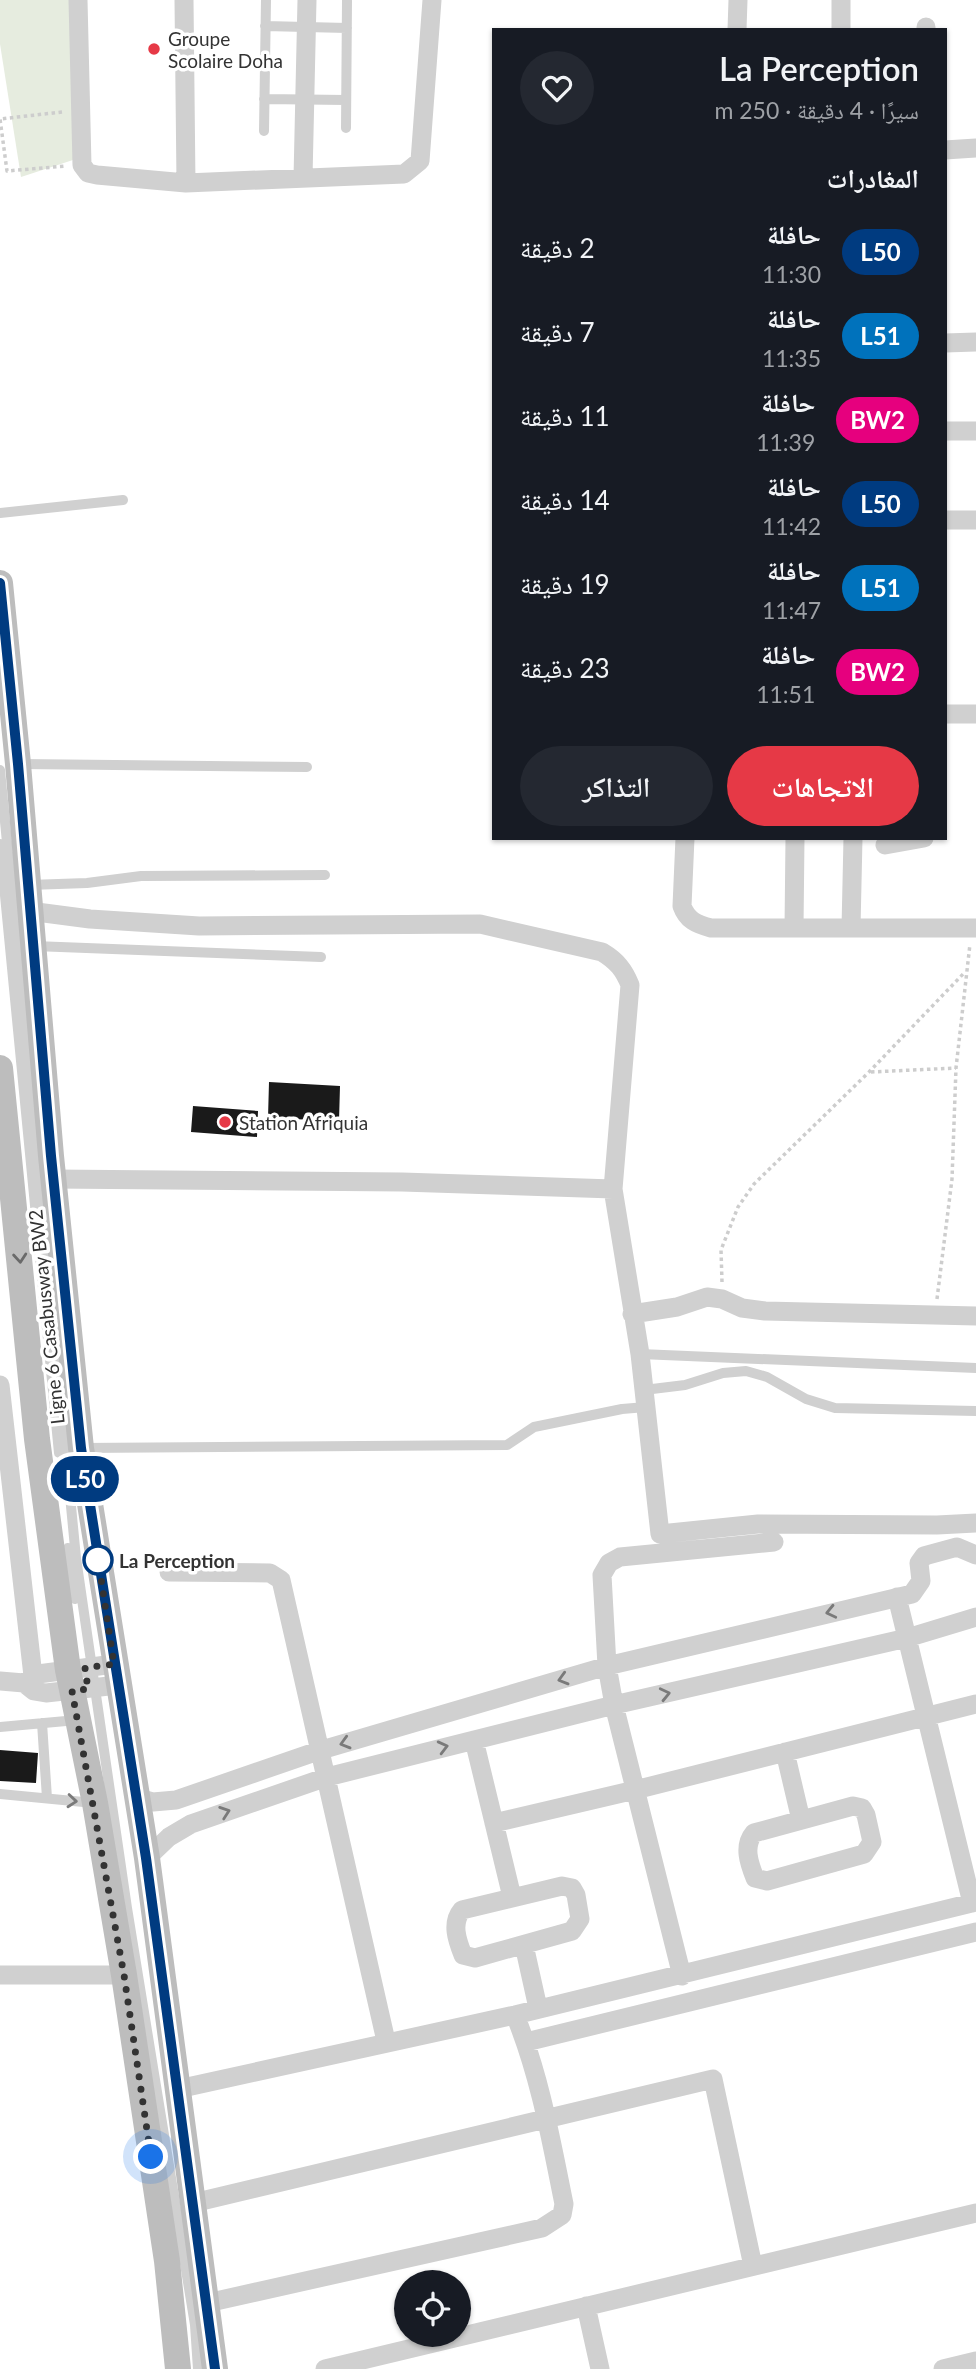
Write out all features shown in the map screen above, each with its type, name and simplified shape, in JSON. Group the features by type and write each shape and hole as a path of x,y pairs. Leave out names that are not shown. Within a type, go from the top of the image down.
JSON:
{"main road":[{"path":"0,583 9,767 28,898 81,1448 91,1678 78,1720 124,1975 167,2261 178,2369"},
{"path":"0,1068 8,1225 37,1439 91,1678 136,1797 214,2367"}],"street":[{"path":"78,0 82,165 88,173 97,175 186,183 404,174 420,161 432,0"},
{"path":"184,0 186,183"},
{"path":"303,178 307,0"},
{"path":"737,28 738,0"},
{"path":"841,0 841,28"},
{"path":"947,150 976,148"},
{"path":"947,343 976,342"},
{"path":"947,431 976,431"},
{"path":"947,520 976,520"},
{"path":"947,714 976,714"},
{"path":"684,840 682,906 690,920 710,928 974,928"},
{"path":"794,928 795,840"},
{"path":"851,928 853,840"},
{"path":"884,845 913,840"},
{"path":"28,898 90,919 199,926 480,924 602,952 614,959 625,972 630,985 613,1189 640,1354 660,1534 758,1524 976,1523"},
{"path":"53,1179 402,1182 613,1189"},
{"path":"632,1314 677,1307 707,1297 722,1298 742,1308 765,1311 976,1316"},
{"path":"0,1385 29,1679"},
{"path":"682,1976 614,1705 607,1666 602,1575 614,1559 774,1542"},
{"path":"136,1797 161,1803 184,1797 318,1751 607,1666 912,1594 921,1581 919,1563 924,1556 957,1547 976,1555"},
{"path":"169,1572 270,1573 281,1580 386,2042"},
{"path":"178,2089 682,1976 974,1903 897,1597"},
{"path":"146,1858 191,1824 327,1777 614,1705 908,1638 976,1617"},
{"path":"0,1681 91,1678"},
{"path":"494,1822 635,1790 976,1704"},
{"path":"474,1740 512,1897"},
{"path":"785,1752 801,1820"},
{"path":"184,1797 191,1824"},
{"path":"857,1806 866,1815 872,1842 868,1850 858,1857 767,1881 758,1880 753,1874 747,1850 750,1838 761,1830 801,1820 857,1806"},
{"path":"562,1886 572,1888 576,1895 580,1919 572,1931 471,1959 461,1951 455,1927 458,1915 462,1910 512,1897 562,1886"},
{"path":"526,2042 976,1932"},
{"path":"524,1945 538,2008"},
{"path":"0,1975 124,1975"},
{"path":"206,2303 542,2228 562,2215 564,2204 547,2117 526,2042 514,2015"},
{"path":"193,2203 547,2117 713,2080 753,2266"},
{"path":"338,2368 976,2213"},
{"path":"586,2306 600,2369"},
{"path":"943,2369 976,2361"}],"lane":[{"path":"264,131 266,0"},
{"path":"346,128 347,1"},
{"path":"265,26 347,28"},
{"path":"264,99 346,100"},
{"path":"0,513 122,500"},
{"path":"9,767 307,767"},
{"name":"Ligne 6 Casabusway BW2","path":"9,767 76,1558 91,1678 186,2324 189,2369"},
{"name":"Ligne 6 Casabusway BW2","path":"0,844 69,1562 91,1678 195,2325 214,2367"},
{"path":"28,898 87,883 141,876 325,875"},
{"path":"33,946 321,957"},
{"path":"640,1354 976,1368"},
{"path":"81,1448 507,1445 534,1427 622,1409 723,1373 746,1371 767,1377 806,1399 835,1408 976,1410"},
{"path":"0,1727 78,1720"},
{"path":"42,1723 47,1798"},
{"path":"0,1794 95,1803"}],"path":[{"path":"82,110 0,119 7,171 82,165"},
{"path":"935,1317 952,1179 956,1068 965,972 974,928"},
{"path":"722,1298 721,1250 738,1208 754,1184 869,1072 965,972"},
{"path":"869,1072 956,1068"}],"shaded area":[{"path":"0,0 73,0 76,159 21,177 0,44"}],"building":[{"path":"269,1082 340,1086 339,1121 268,1118"},
{"name":"Station Afriquia","path":"193,1106 258,1111 257,1137 191,1132"},
{"path":"0,1750 38,1753 36,1783 0,1781"}],"bus line":[{"name":"L50","path":"0,583 51,1156 81,1448 146,1858 215,2369"}],"place":[{"name":"Groupe Scolaire Doha","path":"154,49"},
{"name":"Station Afriquia","path":"225,1122"},
{"name":"La Perception","path":"98,1560"}],"route":[{"path":"98,1560 97,1552 114,1664 85,1668 88,1689 72,1691 95,1803 151,2157"}]}
